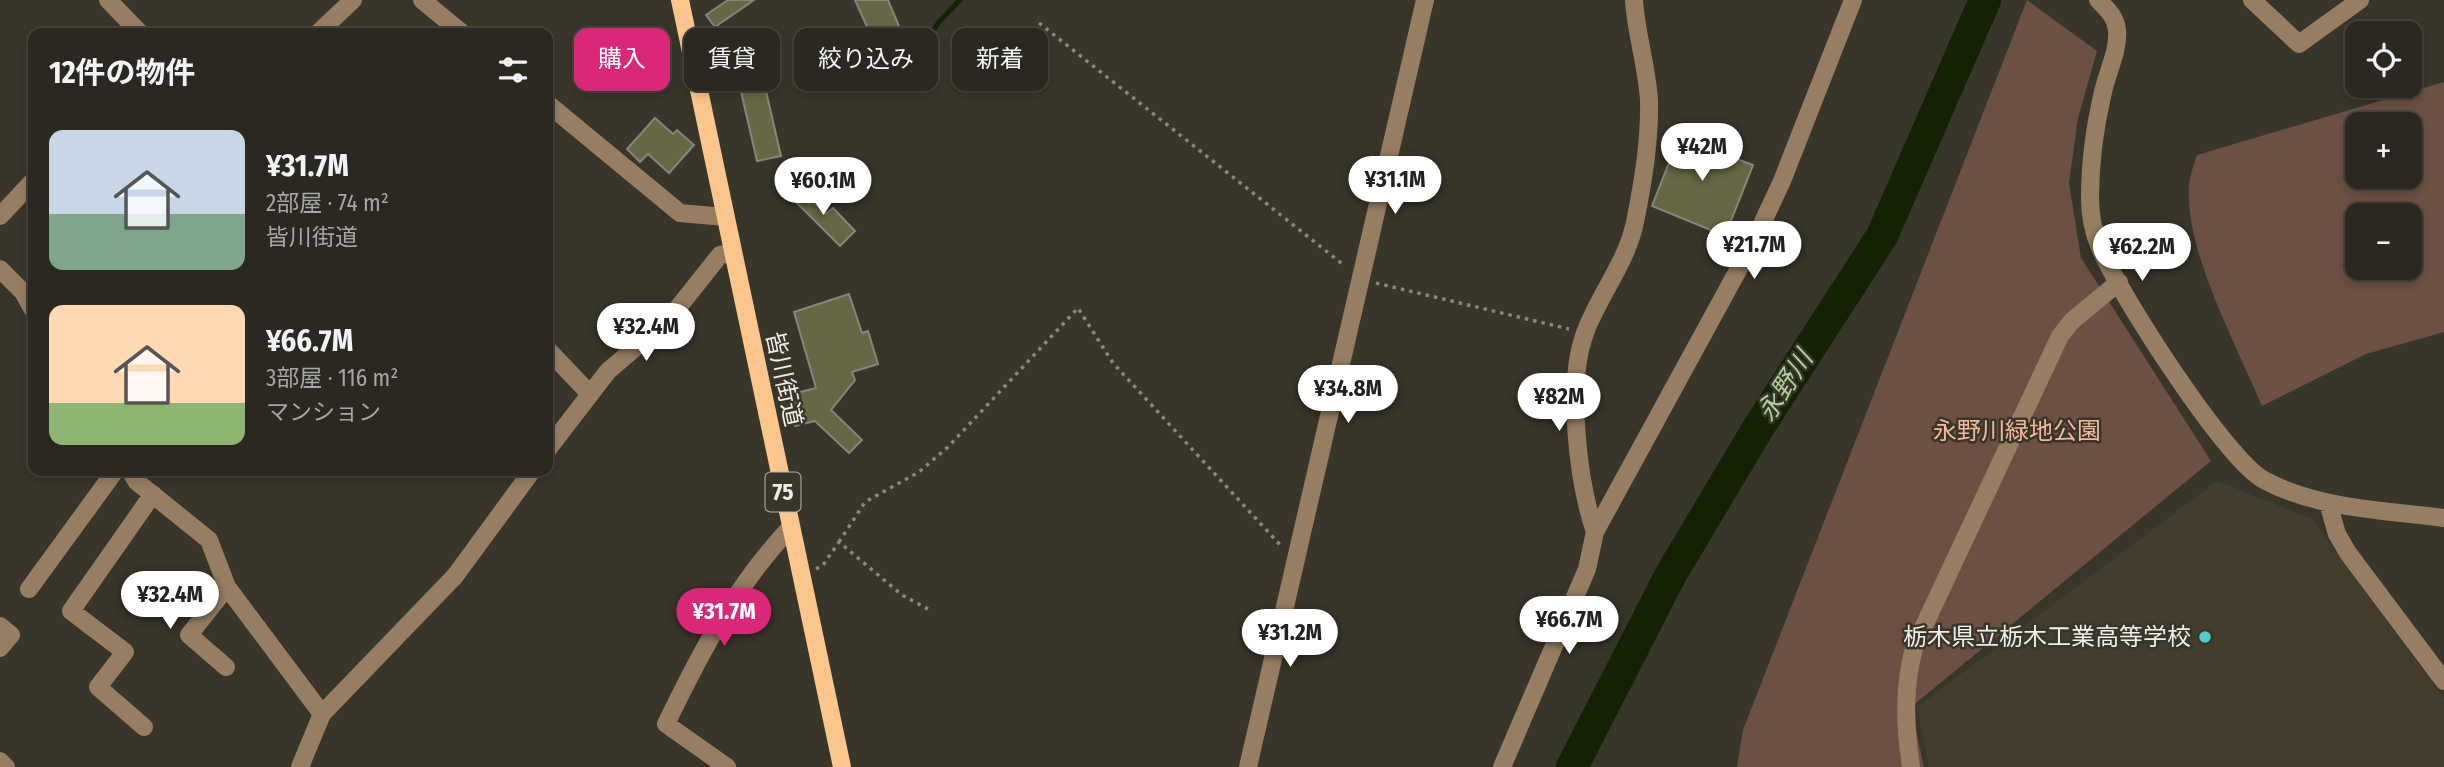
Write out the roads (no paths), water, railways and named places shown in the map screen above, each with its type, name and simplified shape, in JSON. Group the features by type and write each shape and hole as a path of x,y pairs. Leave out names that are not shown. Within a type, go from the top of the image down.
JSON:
{"main road":[{"name":"皆川街道","path":"680,0 842,767"}],"street":[{"path":"108,0 135,28"},
{"path":"323,28 353,0"},
{"path":"422,0 456,28"},
{"path":"1248,767 1363,280 1390,144 1425,0"},
{"path":"1595,532 1587,509 1574,392 1576,362 1585,332 1620,262 1634,226 1646,168 1648,99 1634,0"},
{"path":"1502,767 1587,569 1595,532 1754,241 1782,181 1853,0"},
{"path":"2098,0 2113,7 2118,29 2097,116 2090,197 2093,230 2119,282 2218,435 2260,478 2281,489 2328,503 2444,518"},
{"path":"2252,0 2299,44 2360,0"},
{"path":"553,108 680,213 725,217"},
{"path":"0,216 28,186"},
{"path":"553,442 608,371 669,319 720,255 733,254"},
{"path":"0,269 28,287"},
{"path":"1911,767 1906,735 1908,677 1915,645 2060,336 2072,321 2119,282"},
{"path":"553,355 590,394"},
{"path":"29,589 111,476"},
{"path":"133,476 137,482 209,540 227,587 322,714"},
{"path":"305,765 322,714 455,576 528,476"},
{"path":"144,727 98,687 125,652 71,611 153,495"},
{"path":"2328,503 2337,534 2348,553 2444,681"},
{"path":"727,767 666,724 710,635 769,549 790,527"},
{"path":"226,667 189,635 227,587"},
{"path":"0,626 11,635 0,648"},
{"path":"0,761 6,767"}],"waterway":[{"path":"935,28 960,0"},
{"name":"永野川","path":"1572,767 1671,574 1760,425 1882,236 1985,0"}],"place":[{"name":"栃木県立栃木工業高等学校","path":"2205,637"}],"park label":[{"name":"永野川緑地公園","path":"2017,431"}]}
